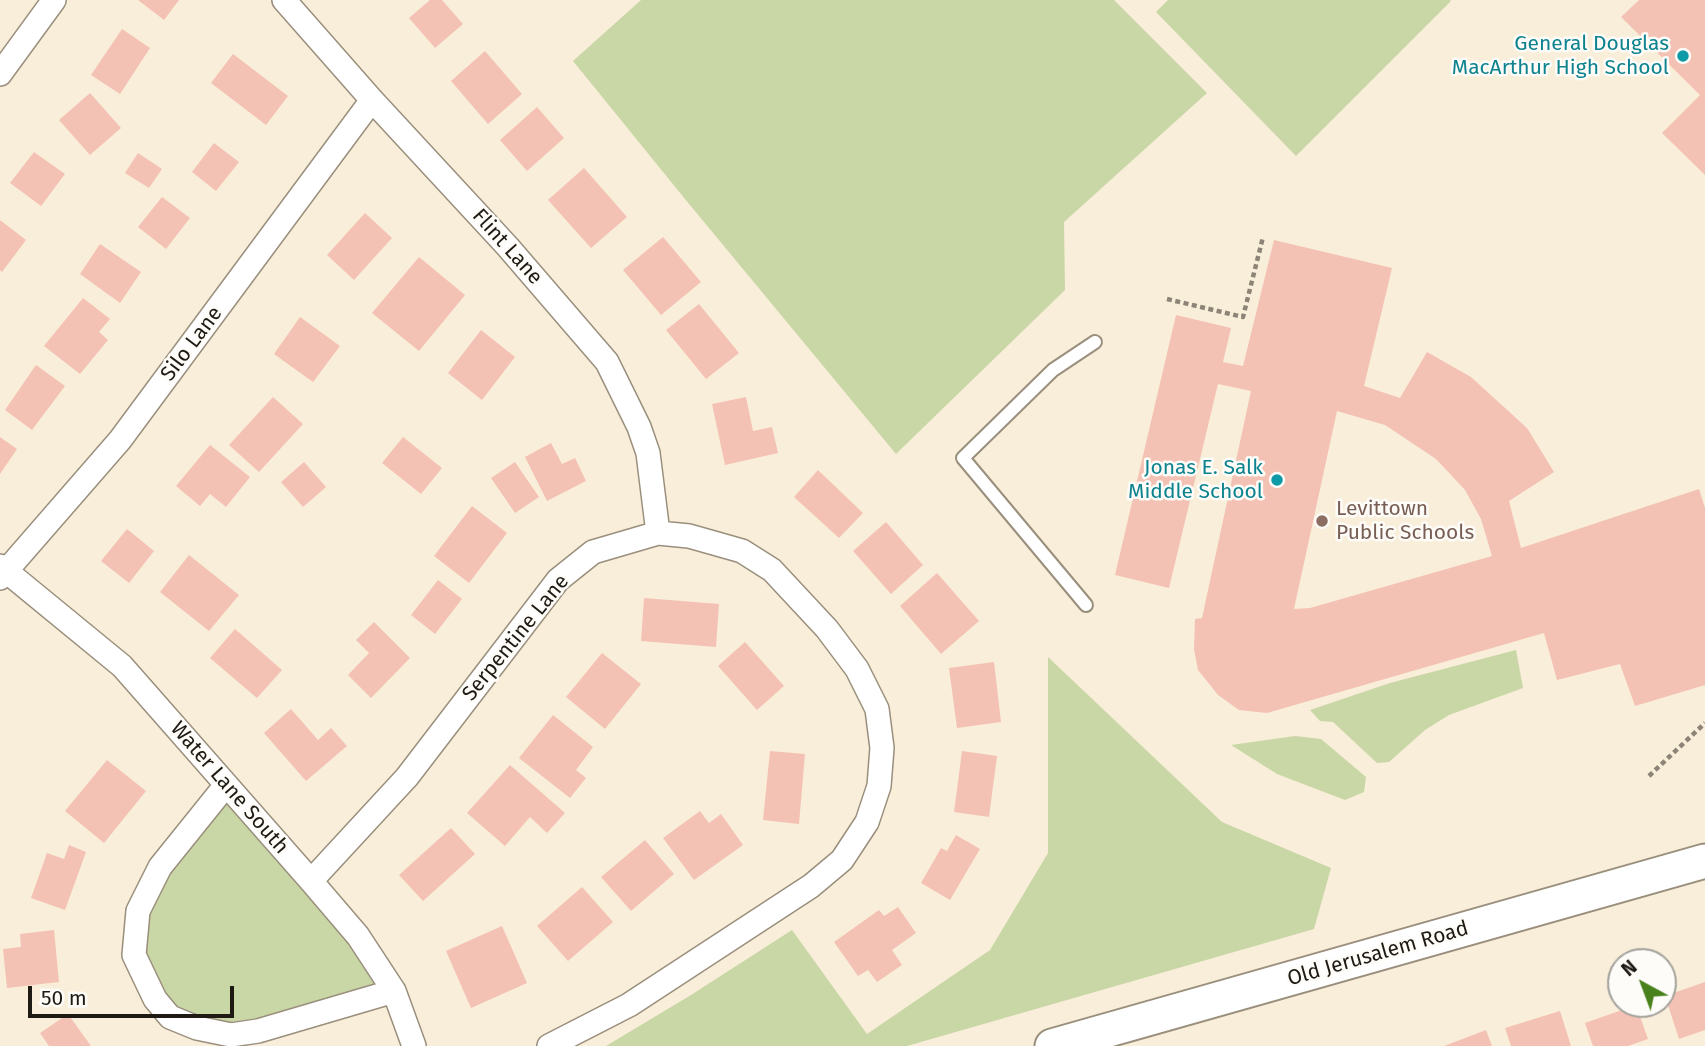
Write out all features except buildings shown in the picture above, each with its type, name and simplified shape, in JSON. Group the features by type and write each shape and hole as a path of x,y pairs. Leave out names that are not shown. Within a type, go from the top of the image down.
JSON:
{"main road":[{"name":"Old Jerusalem Road","path":"1052,1046 1705,862"}],"street":[{"path":"0,74 54,0"},
{"name":"Flint Lane","path":"284,0 508,247 607,362 639,427 648,453 658,533"},
{"name":"Silo Lane","path":"2,572 120,440 372,100"},
{"name":"Serpentine Lane","path":"311,881 407,777 558,580 593,552 658,533 689,536 742,551 772,570 827,629 858,669 877,709 883,748 879,786 867,822 842,860 811,886 629,1005 549,1046"},
{"name":"Water Lane South","path":"2,572 121,666 311,881 358,936 394,991 414,1046"},
{"path":"226,785 160,867 138,911 134,955 155,999 170,1017 197,1028 231,1035 258,1031 394,991"}],"lane":[{"path":"1086,605 963,458 1052,370 1095,342"}],"path":[{"path":"1167,299 1244,317 1263,237"},
{"path":"1649,776 1705,723"}],"green space":[{"path":"641,0 1114,0 1207,93 1064,222 1065,290 896,454 573,61"},
{"path":"1168,0 1451,1 1296,156 1156,12"},
{"path":"1516,650 1523,688 1449,715 1425,730 1389,762 1377,763 1333,722 1320,721 1310,710 1390,683"},
{"path":"1048,657 1222,822 1331,868 1314,929 907,1046 606,1046 792,930 867,1034 990,950 1048,853"},
{"path":"1295,736 1321,739 1366,777 1364,792 1345,800 1277,774 1231,745"},
{"path":"227,789 389,989 255,1030 172,1013 141,948 142,910"}],"place":[{"name":"General Douglas MacArthur High School","path":"1683,56"},
{"name":"Jonas E. Salk Middle School","path":"1277,480"},
{"name":"Levittown Public Schools","path":"1322,521"}]}
